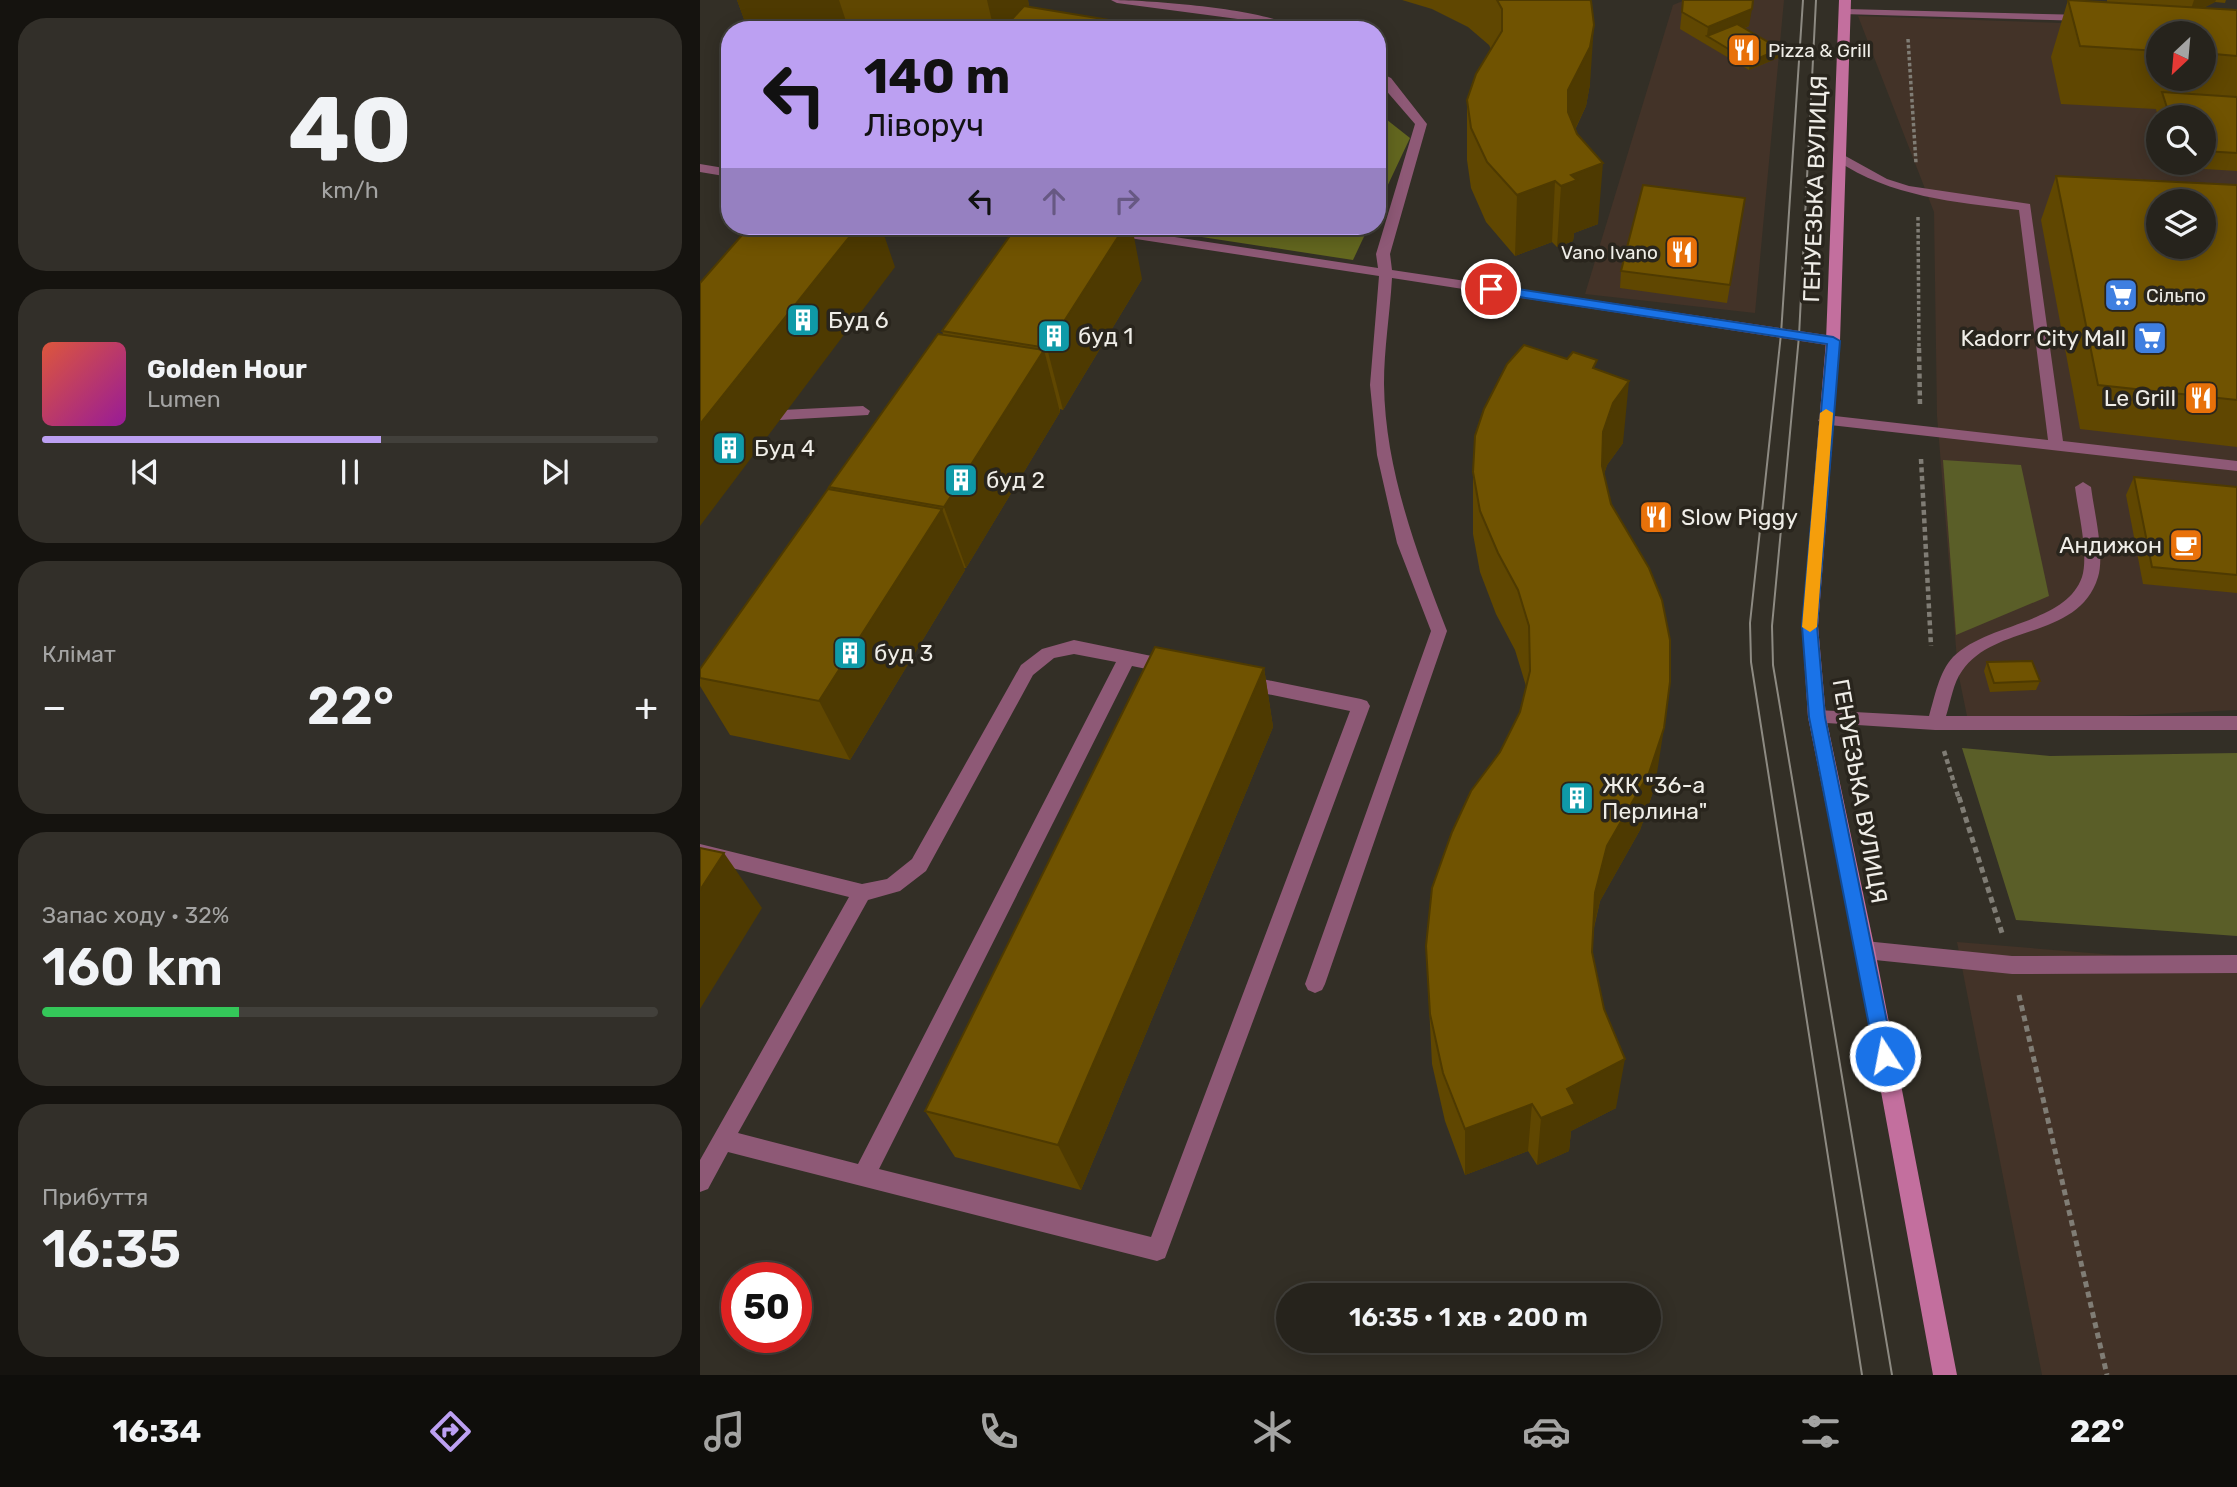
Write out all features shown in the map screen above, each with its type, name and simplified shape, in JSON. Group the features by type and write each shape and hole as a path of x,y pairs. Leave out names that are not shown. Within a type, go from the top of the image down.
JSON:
{"main road":[{"name":"ГЕНУЕЗЬКА ВУЛИЦЯ","path":"1846,6 1833,341 1810,626 1817,717 1865,950 1945,1375"}],"lane":[{"path":"1117,0 1273,21"},
{"path":"1846,6 2101,18"},
{"path":"1315,984 1439,631 1405,543 1385,455 1377,385 1386,273 1383,254 1421,124 1386,80"},
{"path":"1840,158 1875,180 1896,188 2025,207 2056,446"},
{"path":"700,168 721,172"},
{"path":"1136,235 1833,341"},
{"path":"746,417 863,411"},
{"path":"1826,420 2237,466"},
{"path":"1936,723 1955,665 1971,648 2070,607 2084,591 2091,575 2083,487"},
{"path":"700,852 862,892 883,891 903,881 919,865 1027,670 1037,660 1058,648 1074,647 1192,671"},
{"path":"863,1175 1127,658"},
{"path":"723,1140 1157,1250 1361,706 1231,679"},
{"path":"1817,717 1936,723 2237,723"},
{"path":"700,1181 862,892"},
{"path":"1865,950 2012,965 2237,964"}],"shaded area":[{"path":"1685,0 1784,0 1755,313 1585,294 1673,5"},
{"path":"1858,16 2146,26 2146,91 2216,91 2216,28 2237,29 2237,710 2057,719 1967,716 1958,672 1937,416 1934,212"},
{"path":"1386,119 1410,138 1386,189"},
{"path":"1189,235 1365,235 1353,260"},
{"path":"1957,942 2237,965 2237,1375 2042,1375"}],"green space":[{"path":"1943,460 2021,465 2049,596 1956,635"},
{"path":"1962,748 2050,756 2237,753 2237,936 2016,920"}],"building":[{"path":"1497,0 1591,1 1594,25 1590,47 1568,90 1568,112 1577,134 1603,163 1571,175 1577,180 1561,186 1555,181 1517,195 1487,162 1471,128 1467,100 1476,74 1502,31 1502,9"},
{"path":"1683,0 1753,0 1752,9 1708,27 1682,12"},
{"path":"2068,0 2237,10 2237,56 2216,54 2216,21 2146,21 2146,50 2080,46"},
{"path":"1024,6 1115,21 1010,21"},
{"path":"1737,24 1780,49 1750,62 1707,36"},
{"path":"2162,92 2237,97 2237,153 2216,152 2216,105 2166,105"},
{"name":"Kadorr City Mall","path":"2056,176 2237,185 2237,400 2098,385"},
{"name":"Vano Ivano","path":"1643,185 1745,198 1730,285 1621,271"},
{"path":"742,235 851,235 700,424 700,283"},
{"path":"1011,235 1119,235 1047,348 942,331"},
{"path":"938,334 1044,350 944,507 829,487"},
{"name":"ЖК \"36-а Перлина\"","path":"1524,345 1567,359 1573,352 1597,360 1593,368 1629,381 1613,403 1603,432 1602,466 1611,504 1649,568 1662,600 1670,640 1670,682 1664,728 1649,773 1607,846 1595,893 1592,952 1604,1009 1625,1059 1567,1089 1575,1104 1541,1118 1532,1104 1465,1129 1443,1073 1430,1014 1426,946 1432,888 1452,832 1471,791 1500,752 1520,712 1530,671 1529,626 1518,590 1480,511 1473,472 1475,436 1484,409 1507,364"},
{"name":"Андижон","path":"2134,477 2237,487 2237,575 2152,567"},
{"path":"828,489 942,509 819,701 700,678 700,669"},
{"path":"1155,647 1264,668 1058,1145 925,1111"},
{"path":"2032,661 2040,681 1994,683 1987,662"},
{"path":"700,848 724,853 700,890"}],"tram line":[{"path":"1803,0 1781,334 1750,623 1751,662 1862,1375"},
{"path":"1816,0 1799,336 1772,626 1773,665 1892,1375"}],"slow traffic":[{"path":"1810,627 1826,413"}],"place":[{"name":"Pizza & Grill","path":"1744,50"},
{"name":"Vano Ivano","path":"1682,252"},
{"name":"Сільпо","path":"2121,295"},
{"name":"Буд 6","path":"803,320"},
{"name":"буд 1","path":"1054,336"},
{"name":"Kadorr City Mall","path":"2150,338"},
{"name":"Le Grill","path":"2201,398"},
{"name":"Буд 4","path":"729,448"},
{"name":"буд 2","path":"961,480"},
{"name":"Slow Piggy","path":"1656,517"},
{"name":"Андижон","path":"2186,545"},
{"name":"буд 3","path":"850,653"},
{"name":"ЖК \"36-а Перлина\"","path":"1577,798"}],"route":[{"path":"1491,289 1833,341 1816,519 1810,626 1817,717 1885,1056"}]}
